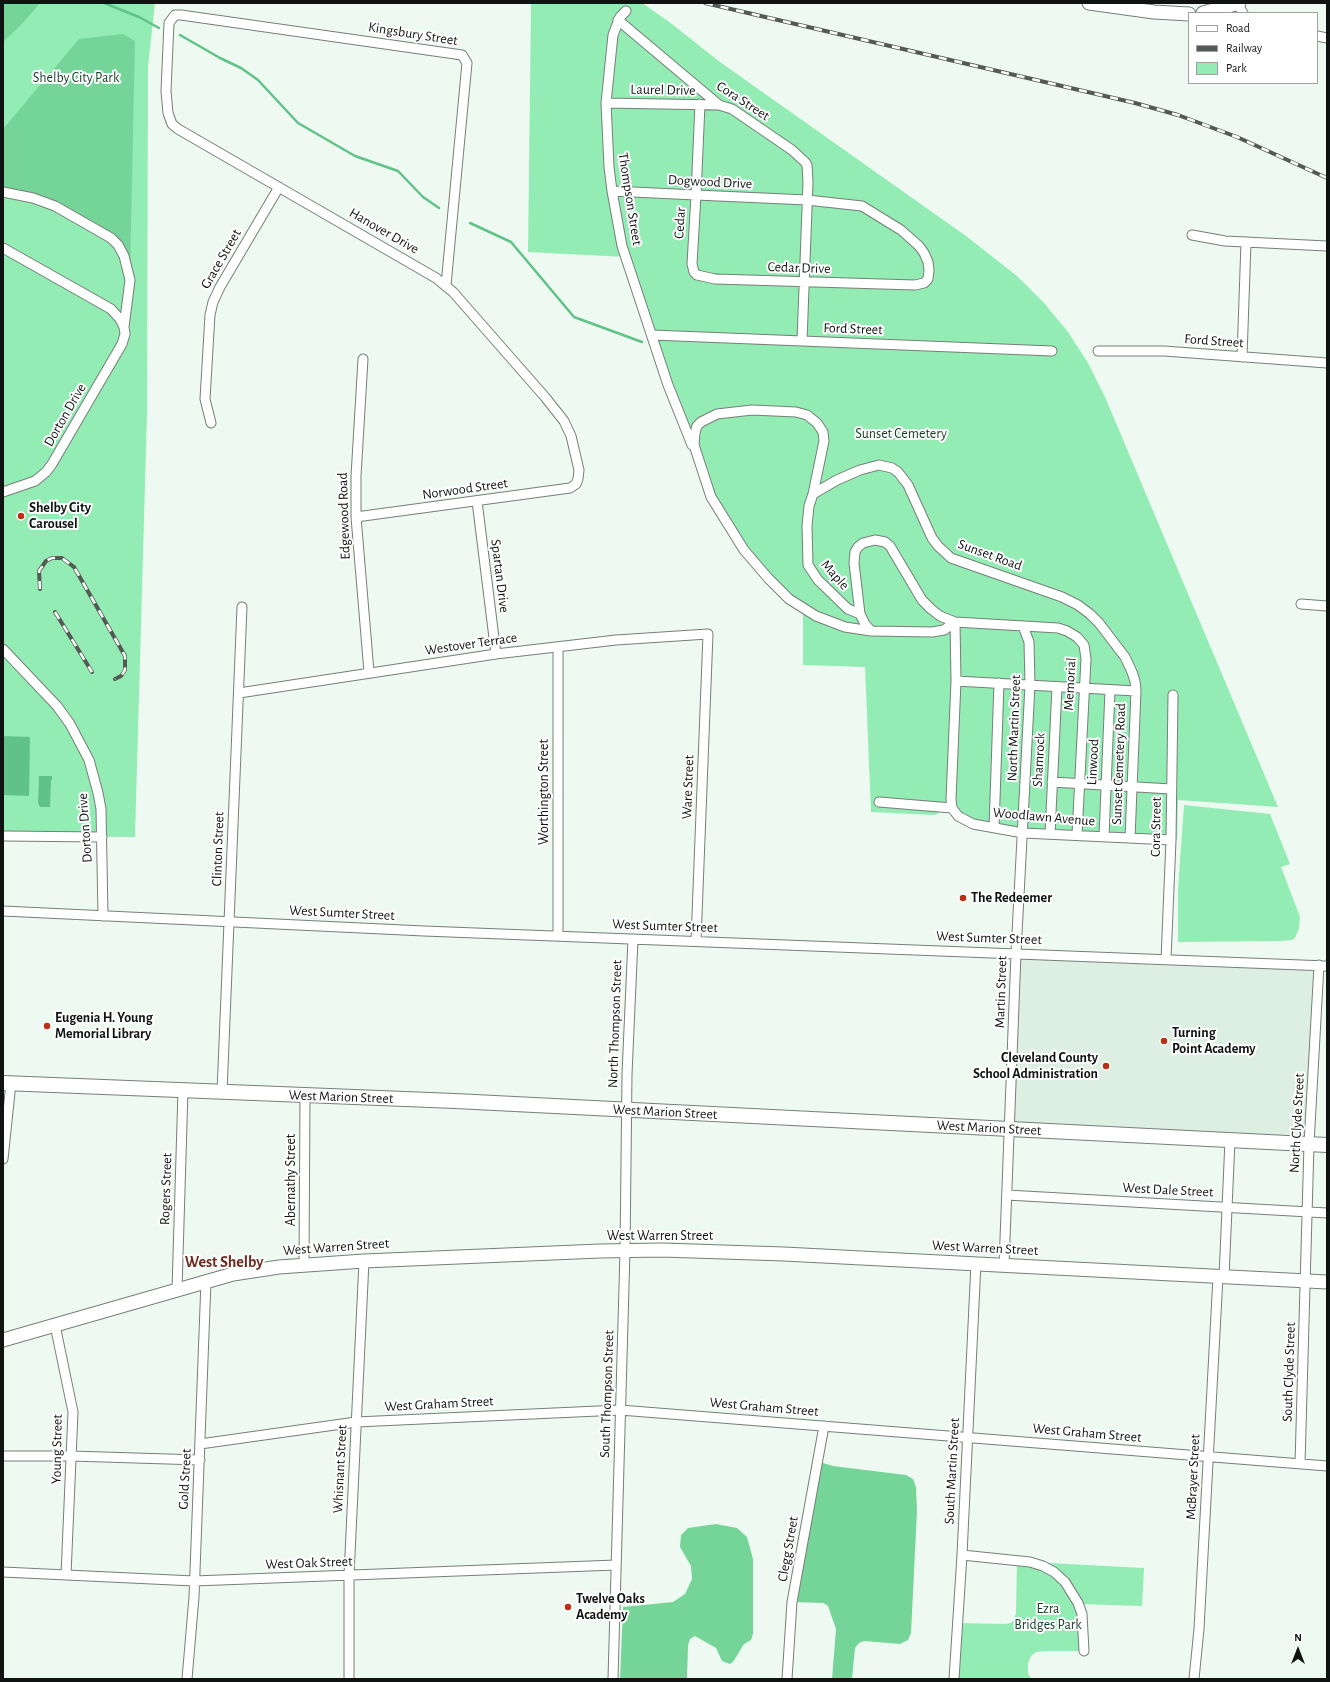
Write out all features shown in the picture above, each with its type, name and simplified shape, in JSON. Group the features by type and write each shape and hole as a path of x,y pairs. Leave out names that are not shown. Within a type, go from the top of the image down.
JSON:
{"main road":[{"path":"1089,3 1154,12 1188,14"},
{"path":"1208,12 1239,6"},
{"name":"West Marion Street","path":"7,1083 627,1110 1327,1145"},
{"name":"West Warren Street","path":"3,1340 177,1289 253,1270 304,1264 364,1261 625,1251 762,1253 1327,1282"}],"street":[{"name":"Thompson Street","path":"626,11 618,20 613,34 606,103 609,167 612,191 622,246 668,385 697,456 711,497 738,542 768,578 789,599 816,616 845,627 872,631 932,632 944,630 955,622"},
{"name":"Kingsbury Street","path":"169,34 169,23 175,16 181,15 462,55 467,63 446,285"},
{"name":"Cora Street","path":"618,20 719,104 732,109 801,157 807,166 808,174 802,341"},
{"name":"Hanover Drive","path":"169,34 166,91 168,113 172,124 178,129 403,258 446,285 484,326 564,421 571,436 578,461 578,479 576,484"},
{"name":"Laurel Drive","path":"606,103 719,104"},
{"name":"Cedar","path":"700,104 693,269 697,275 715,279"},
{"name":"Grace Street","path":"211,423 205,399 210,316 213,302 220,287 279,187"},
{"name":"Dogwood Drive","path":"612,191 807,200"},
{"name":"Dorton Drive","path":"3,192 33,198 55,206 111,238 118,245 124,256 130,280 124,338 122,344 52,464 35,482 3,492"},
{"name":"Cedar Drive","path":"715,279 916,285 924,283 928,279 929,270 924,253 919,246 901,230 862,206 807,200"},
{"path":"1192,236 1246,242 1327,246"},
{"path":"1242,357 1246,242"},
{"path":"3,248 111,309 120,318 124,327"},
{"name":"Ford Street","path":"652,335 1052,351"},
{"name":"Ford Street","path":"1098,351 1164,351 1327,363"},
{"name":"Edgewood Road","path":"363,359 356,476 356,517 369,672"},
{"name":"Thompson Street","path":"697,456 694,439 697,426 705,419 717,414 752,410 781,410 807,415 817,423 824,436 813,494"},
{"name":"Sunset Road","path":"813,494 837,480 860,470 879,465 892,468 898,472 906,482 929,533 938,546 951,558 1056,594 1078,605 1099,623 1125,657 1132,672 1136,691"},
{"name":"Norwood Street","path":"356,517 559,490 570,488 576,484"},
{"name":"Maple","path":"813,494 809,506 807,526 808,565 818,580 848,610 860,614"},
{"name":"Spartan Drive","path":"477,501 496,654"},
{"path":"872,631 865,624 860,614 854,563 855,552 863,543 879,540 890,546 895,552 922,600 940,616 955,622 956,681 951,799 952,808 879,802"},
{"path":"1301,604 1327,606"},
{"name":"Clinton Street","path":"222,1092 242,607"},
{"name":"Memorial","path":"955,622 1058,628 1077,637 1084,645 1084,688 1077,835"},
{"name":"North Martin Street","path":"1023,626 1029,642 1030,685 1023,833"},
{"name":"Westover Terrace","path":"239,693 369,672 496,654 616,640 708,634"},
{"name":"Ware Street","path":"696,942 708,634"},
{"name":"Worthington Street","path":"558,647 558,936"},
{"name":"Dorton Drive","path":"3,649 57,706 79,740 89,760 98,793 102,837 103,916"},
{"path":"956,681 1136,691"},
{"path":"994,828 999,683"},
{"name":"Shamrock","path":"1050,834 1057,687"},
{"name":"Linwood","path":"1104,836 1110,690"},
{"name":"Sunset Cemetery Road","path":"1130,838 1136,691"},
{"name":"Cora Street","path":"1166,959 1171,840 1172,695"},
{"path":"1052,782 1171,789"},
{"name":"Woodlawn Avenue","path":"952,808 958,816 964,820 994,828 1023,833 1171,840"},
{"name":"Martin Street","path":"1010,1129 1016,953 1023,833"},
{"path":"3,836 102,837"},
{"name":"West Sumter Street","path":"3,911 696,942 1016,953 1323,966"},
{"name":"North Thompson Street","path":"627,1110 633,939"},
{"name":"North Clyde Street","path":"1305,1281 1309,1144 1323,966"},
{"path":"3,1159 7,1083"},
{"name":"Rogers Street","path":"177,1289 183,1090"},
{"name":"Abernathy Street","path":"304,1264 305,1095"},
{"name":"South Thompson Street","path":"613,1679 625,1251 627,1110"},
{"path":"1004,1265 1010,1129"},
{"name":"McBrayer Street","path":"1194,1679 1199,1629 1208,1457 1227,1207 1230,1140"},
{"name":"West Dale Street","path":"1007,1195 1327,1213"},
{"name":"Whisnant Street","path":"349,1679 349,1575 364,1261"},
{"name":"South Martin Street","path":"954,1679 962,1555 976,1263"},
{"name":"Gold Street","path":"187,1679 200,1460 206,1281"},
{"name":"South Clyde Street","path":"1300,1464 1305,1281"},
{"name":"Young Street","path":"55,1325 73,1412 66,1575"},
{"name":"West Graham Street","path":"200,1444 356,1422 620,1410 1327,1466"},
{"name":"Clegg Street","path":"787,1679 792,1602 824,1426"},
{"path":"3,1456 72,1456 200,1460"},
{"path":"962,1555 1030,1562 1044,1566 1054,1572 1065,1582 1078,1603 1082,1614 1084,1650"},
{"name":"West Oak Street","path":"3,1572 194,1581 616,1565"}],"shaded area":[{"path":"3,736 30,737 29,796 3,795"},
{"path":"39,776 52,776 50,807 40,807 38,803"},
{"name":"Turning Point Academy","path":"1016,953 1319,965 1309,1144 1010,1129"}],"green space":[{"name":"Shelby City Park","path":"3,3 155,3 148,67 147,413 135,837 3,836"},
{"path":"3,3 40,3 22,24 3,42"},
{"name":"Sunset Cemetery","path":"531,3 642,3 668,21 720,62 966,236 1017,276 1044,303 1068,332 1088,363 1105,397 1278,807 1178,800 1177,840 1023,833 988,827 942,807 939,813 934,815 871,812 865,667 803,665 803,609 768,578 711,497 626,257 528,252"},
{"path":"123,34 135,41 130,276 118,245 55,206 3,192 3,129 79,39"},
{"path":"1184,805 1270,814 1290,864 1281,867 1300,917 1299,928 1295,938 1292,940 1280,941 1178,942 1178,889"},
{"path":"818,1458 823,1463 833,1466 906,1475 913,1479 916,1487 917,1511 911,1633 908,1640 900,1644 864,1641 859,1643 855,1648 852,1679 832,1679 836,1629 828,1606 823,1603 792,1602"},
{"path":"716,1524 737,1528 747,1537 753,1559 753,1634 751,1640 744,1644 733,1662 730,1664 722,1661 716,1648 695,1636 690,1639 688,1645 687,1679 620,1679 623,1607 673,1602 685,1594 692,1579 691,1566 680,1547 681,1535 688,1528"},
{"name":"Ezra Bridges Park","path":"1017,1559 1030,1562 1144,1568 1142,1606 1078,1604 1084,1651 1036,1652 1031,1656 1028,1663 1028,1673 1031,1679 954,1679 958,1623 1005,1624 1011,1623 1014,1619 1016,1613"}],"waterway":[{"path":"104,3 139,17 159,28"},
{"path":"180,35 241,68 258,80 298,123 355,156 398,171 423,197 439,208"},
{"path":"470,223 511,242 574,317 642,342"}],"railway":[{"path":"705,3 1135,103 1178,115 1237,137 1327,178"},
{"path":"40,589 39,571 46,561 52,558 62,558 74,567 125,656 125,670 121,676 115,679"},
{"path":"55,612 92,672"}],"place":[{"name":"Shelby City Carousel","path":"21,516"},
{"name":"The Redeemer","path":"963,898"},
{"name":"Eugenia H. Young Memorial Library","path":"47,1026"},
{"name":"Turning Point Academy","path":"1164,1041"},
{"name":"Cleveland County School Administration","path":"1106,1066"},
{"name":"Twelve Oaks Academy","path":"568,1607"}],"district":[{"name":"West Shelby","path":"224,1262"}]}
